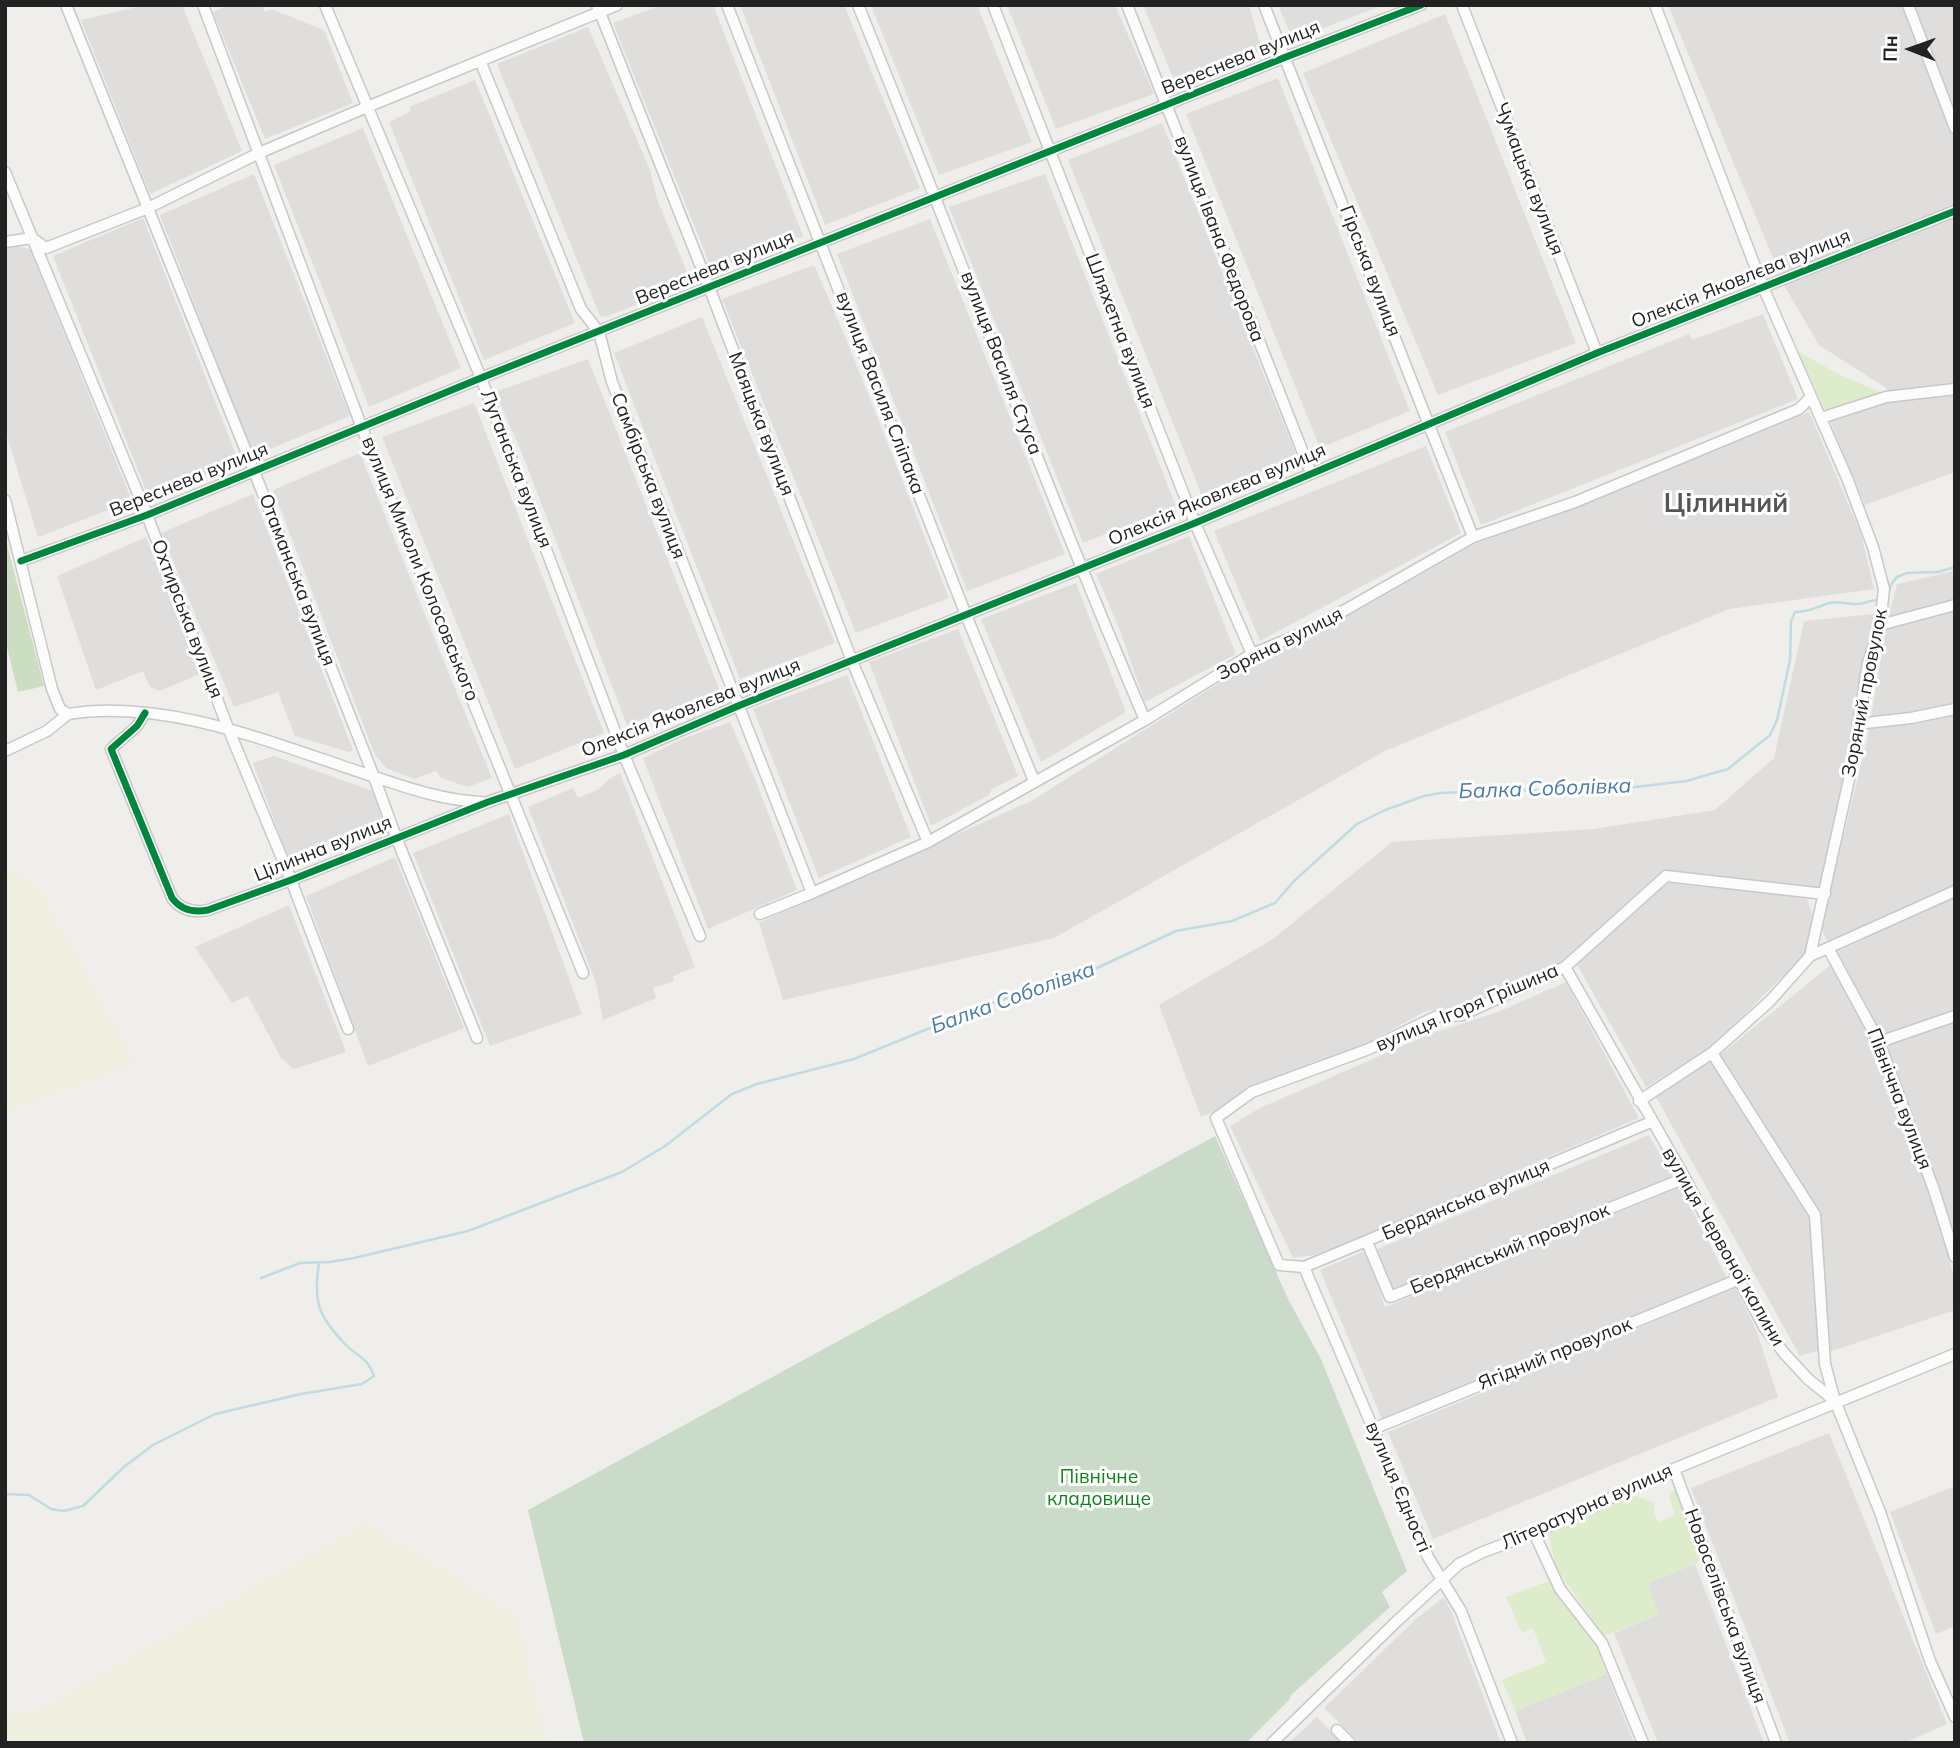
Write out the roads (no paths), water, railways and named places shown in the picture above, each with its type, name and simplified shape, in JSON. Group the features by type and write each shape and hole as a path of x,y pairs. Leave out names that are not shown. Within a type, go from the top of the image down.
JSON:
{"street":[{"name":"Отаманська вулиця","path":"66,5 254,471 477,1038"},
{"name":"вулиця Миколи Колосовського","path":"203,5 362,428 583,973"},
{"name":"Луганська вулиця","path":"325,5 481,378 624,755 700,936"},
{"path":"5,242 32,238 46,248 148,208 259,153 367,107 481,63 598,9 617,5"},
{"name":"вулиця Василя Сліпака","path":"727,5 966,615 1034,780"},
{"name":"вулиця Василя Стуса","path":"858,5 936,196 1080,568 1144,720"},
{"name":"Шляхетна вулиця","path":"993,5 1195,523 1252,654"},
{"name":"вулиця Івана Федорова","path":"1127,5 1311,473"},
{"name":"Гірська вулиця","path":"1264,5 1473,537"},
{"name":"Вереснева вулиця","path":"21,561 147,515 481,378 1420,5"},
{"name":"Чумацька вулиця","path":"1462,5 1597,353"},
{"name":"Зоряний провулок","path":"1654,5 1763,287 1821,418 1873,547 1884,589 1880,625 1868,663 1850,775 1810,956"},
{"path":"1908,5 1955,128"},
{"name":"Маяцька вулиця","path":"598,9 709,287 852,661 928,842"},
{"name":"Самбірська вулиця","path":"481,63 581,309 598,332 611,382 812,894"},
{"name":"Охтирська вулиця","path":"5,172 147,515 228,728 291,880 348,1029"},
{"name":"Олексія Яковлєва вулиця","path":"488,802 624,755 738,706 1195,523 1597,353 1955,211"},
{"path":"1821,418 1886,397 1955,389"},
{"name":"Зоряна вулиця","path":"760,914 812,894 928,842 1144,720 1252,654 1321,624 1473,537 1631,480 1799,408 1811,397"},
{"path":"5,500 52,689 60,709 68,714 47,732 5,751"},
{"path":"1880,625 1955,605"},
{"path":"1857,724 1911,718 1955,709"},
{"name":"Цілинна вулиця","path":"68,714 114,710 228,728 374,777 456,801 488,802"},
{"name":"Цілинна вулиця","path":"145,713 137,726 111,749 172,898 178,906 198,912 291,880 488,802"},
{"name":"вулиця Ігоря Грішина","path":"1279,1265 1216,1118 1252,1092 1369,1049 1435,1017 1462,1014 1566,967 1666,876 1825,894"},
{"path":"1639,1101 1712,1053 1770,1001 1810,956 1955,891"},
{"name":"Північна вулиця","path":"1828,948 1879,1042 1934,1190 1955,1257"},
{"name":"вулиця Червоної калини","path":"1566,967 1639,1101 1685,1178 1764,1327 1808,1379 1835,1401 1880,1512 1930,1661 1955,1717"},
{"path":"1879,1042 1955,1016"},
{"path":"1712,1053 1815,1215 1825,1364 1835,1401"},
{"name":"Бердянська вулиця","path":"1279,1265 1304,1267 1651,1122"},
{"name":"Бердянський провулок","path":"1367,1242 1390,1297 1685,1178"},
{"name":"вулиця Єдності","path":"1304,1267 1427,1557 1461,1611 1512,1743"},
{"name":"Ягідний провулок","path":"1373,1429 1737,1280"},
{"name":"Літературна вулиця","path":"1272,1743 1459,1564 1674,1469 1955,1354"},
{"name":"Новоселівська вулиця","path":"1674,1469 1776,1743"},
{"path":"1534,1533 1560,1589 1602,1643 1643,1743"},
{"path":"1336,1730 1350,1743"}],"waterway":[{"name":"Балка Соболівка","path":"1887,596 1897,577 1907,573 1938,572 1955,567"},
{"name":"Балка Соболівка","path":"261,1278 300,1263 354,1258 468,1231 622,1172 665,1146 732,1094 757,1084 854,1059 984,1006 1065,983 1176,931 1232,921 1275,903 1294,881 1357,824 1385,810 1424,796 1517,790 1585,792 1686,781 1728,769 1770,735 1777,720 1790,660 1791,621 1795,612 1832,602 1857,604 1879,600"},
{"name":"Балка Соболівка","path":"5,1494 29,1495 51,1509 64,1511 83,1506 125,1466 153,1445 215,1414 301,1394 362,1384 374,1376 365,1360 345,1344 323,1316 317,1298 319,1263"}],"district":[{"name":"Цілинний","path":"1726,504"}],"park label":[{"name":"Північне кладовище","path":"1099,1488"}]}
